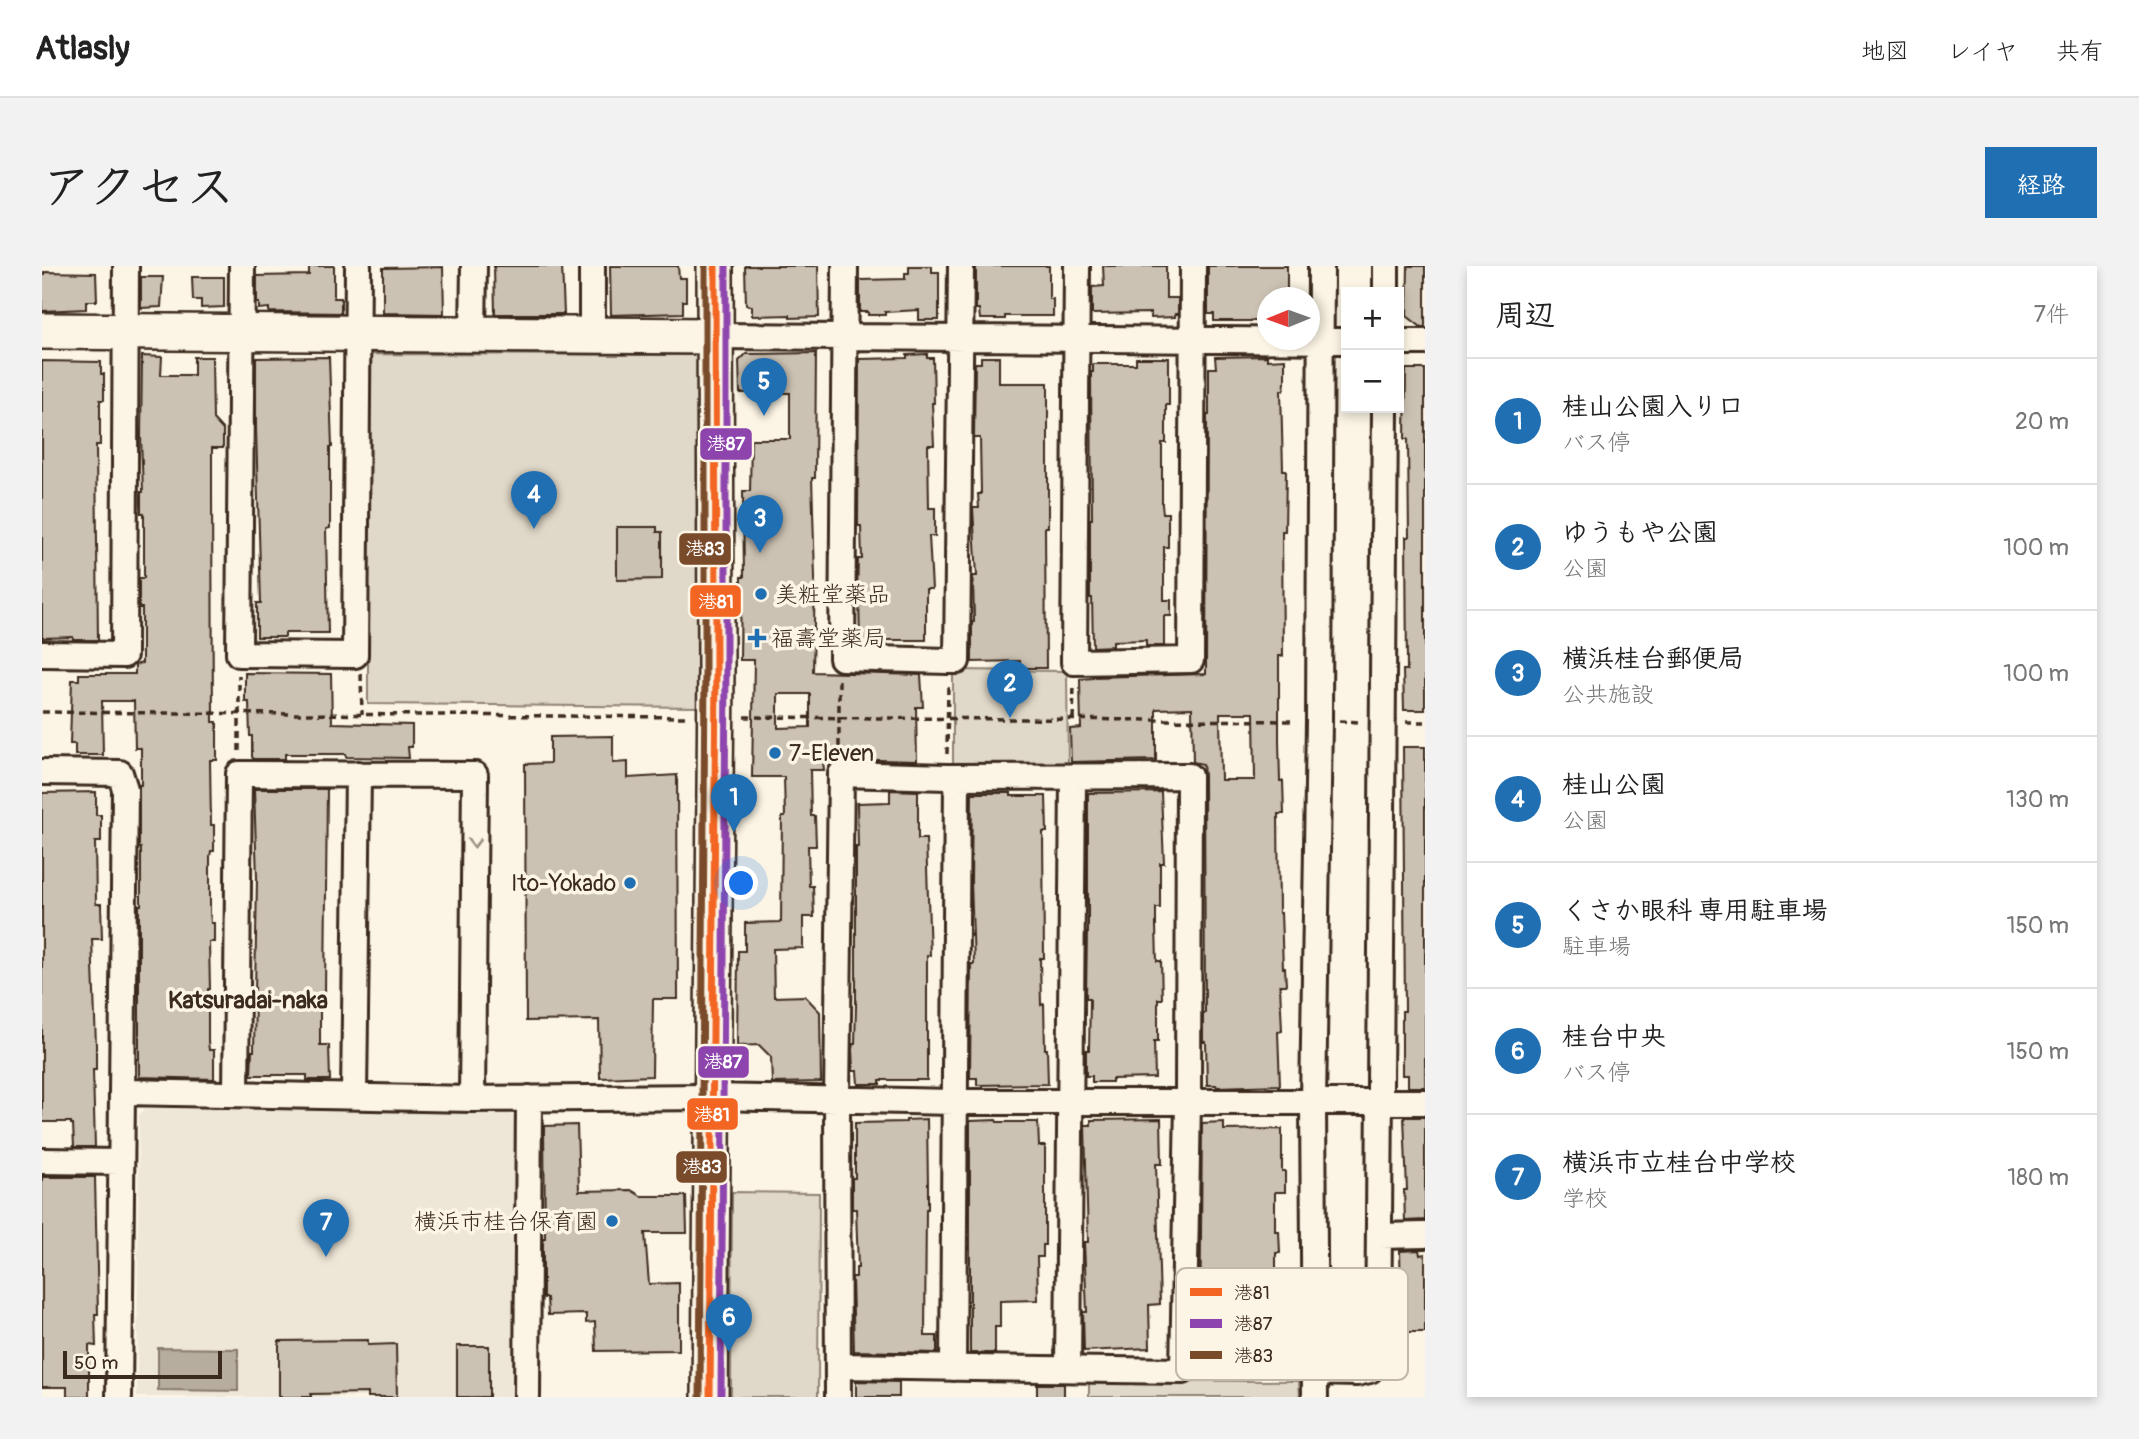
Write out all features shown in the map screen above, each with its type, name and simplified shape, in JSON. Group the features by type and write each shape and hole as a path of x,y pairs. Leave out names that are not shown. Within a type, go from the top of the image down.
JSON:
{"street":[{"path":"42,654 124,655 126,266"},
{"path":"242,266 239,654 355,655 358,266"},
{"path":"473,334 474,266"},
{"path":"592,266 592,335"},
{"path":"710,1397 715,266"},
{"path":"845,266 842,658 948,661 957,661 961,266"},
{"path":"1077,266 1074,662 1191,660 1193,266"},
{"path":"1314,1268 1313,1102 1319,721 1321,266"},
{"path":"1386,266 1386,287"},
{"path":"42,331 1341,341"},
{"path":"1404,342 1425,342"},
{"path":"1379,1268 1385,413"},
{"path":"42,772 120,773 125,789 119,1397"},
{"path":"236,1094 239,774 475,775 472,1099"},
{"path":"354,1096 358,774"},
{"path":"838,1397 837,1098 841,774 1073,778 1189,776 1185,1268"},
{"path":"952,777 953,1368"},
{"path":"1069,1369 1073,778"},
{"path":"123,1092 472,1099 712,1097 954,1102 1425,1102"},
{"path":"527,1397 529,1098"},
{"path":"42,1161 121,1162"},
{"path":"1380,1236 1425,1236"},
{"path":"839,1366 1176,1371"}],"path":[{"path":"239,654 239,774"},
{"path":"355,655 361,661 362,714"},
{"path":"841,774 839,666 842,658"},
{"path":"948,661 947,719 952,777"},
{"path":"1073,719 1074,662"},
{"path":"42,712 1425,722"}],"shaded area":[{"path":"368,354 699,355 700,707 368,704"},
{"path":"953,670 1067,671 1068,768 953,766"},
{"path":"146,1108 508,1112 515,1118 514,1397 137,1397 139,1115"},
{"path":"732,1192 819,1193 818,1397 731,1397"},
{"path":"158,1348 238,1349 238,1391 158,1390"},
{"path":"1089,1380 1299,1381 1300,1397 1089,1397"}],"building":[{"path":"309,266 334,266 334,298 341,298 341,313 269,312 269,308 259,309 257,276 309,275"},
{"path":"494,266 562,266 564,314 495,314"},
{"path":"610,266 678,266 679,278 686,278 683,313 611,315"},
{"path":"745,266 818,266 819,317 752,316 752,306 746,305"},
{"path":"909,266 932,266 932,272 939,272 939,320 919,320 919,310 885,312 885,315 860,312 860,280 905,279"},
{"path":"976,266 1049,266 1049,299 1053,299 1053,316 980,319 979,309 976,309"},
{"path":"1103,266 1166,266 1166,298 1178,298 1178,314 1175,314 1175,317 1151,318 1151,313 1092,314 1092,287 1104,286"},
{"path":"1208,266 1287,266 1287,287 1257,287 1257,321 1214,321 1214,314 1208,314"},
{"path":"1408,266 1425,266 1425,327 1407,316"},
{"path":"443,267 444,314 383,313 383,268"},
{"path":"44,272 96,273 97,301 86,301 86,309 42,311"},
{"path":"141,277 163,277 161,307 141,308"},
{"path":"192,277 224,277 224,307 201,308 201,300 193,300"},
{"path":"816,353 815,478 812,478 815,577 813,672 921,675 923,707 916,707 917,761 841,759 823,761 824,770 810,770 811,816 815,816 816,846 808,846 809,886 813,886 814,917 803,917 803,948 773,949 774,997 805,996 820,1012 821,1082 772,1083 771,1057 759,1045 737,1046 738,951 745,951 745,923 781,922 782,817 785,817 784,777 752,777 754,660 740,660 741,577 744,577 743,491 750,491 751,439 790,439 790,393 740,393 739,361 746,354","holes":["778,694 810,694 810,727 778,728"]},
{"path":"927,354 927,358 933,358 934,445 928,445 929,508 935,508 935,536 929,536 932,589 926,589 926,640 886,640 886,644 860,644 857,594 858,559 862,559 861,526 858,526 859,359 907,358 907,355"},
{"path":"142,356 162,357 161,375 194,375 194,357 212,357 213,419 223,430 223,448 212,448 213,722 217,722 217,760 210,760 214,851 211,851 210,856 210,912 211,923 214,923 214,942 209,942 208,1041 209,1050 214,1050 214,1079 139,1077 141,748 135,748 134,701 102,701 103,755 75,755 75,744 70,744 72,680 79,680 79,674 135,674 135,665 142,663 139,578 144,578 144,513 141,513"},
{"path":"1267,356 1267,360 1285,359 1284,390 1281,390 1283,470 1286,470 1285,531 1282,531 1283,656 1279,656 1280,781 1283,781 1284,814 1278,814 1279,913 1286,985 1280,985 1280,1085 1207,1085 1206,1042 1203,1042 1204,776 1203,764 1193,762 1192,708 1156,709 1156,760 1071,762 1070,729 1081,728 1080,679 1206,674 1207,415 1209,368 1216,368 1215,357","holes":["1220,713 1254,713 1255,780 1221,780"]},
{"path":"329,357 332,447 330,528 326,529 328,633 285,633 285,637 257,637 257,603 261,603 256,358"},
{"path":"981,357 999,357 999,383 1048,383 1046,668 1020,668 1020,661 972,662 973,576 977,576 973,508 979,508 978,494 981,494 980,438 974,438 975,363 981,363"},
{"path":"1136,358 1169,358 1166,443 1162,443 1162,505 1163,513 1168,513 1168,547 1164,547 1164,600 1171,600 1171,616 1164,616 1164,646 1146,646 1146,640 1113,641 1113,646 1093,647 1090,598 1091,372 1093,364 1136,364"},
{"path":"42,361 101,362 101,374 104,374 104,400 100,400 100,445 96,445 98,640 73,640 73,637 42,638"},
{"path":"1406,369 1425,369 1425,710 1404,710 1403,670 1407,670 1406,537 1409,537 1408,439 1405,439"},
{"path":"617,527 657,527 657,532 662,532 662,579 617,580"},
{"path":"245,673 331,674 332,723 412,725 409,758 285,754 285,759 254,759 249,702 245,702"},
{"path":"613,736 613,763 628,762 628,778 677,775 678,999 653,999 652,1076 600,1078 599,1020 526,1021 525,764 550,763 550,737"},
{"path":"1403,747 1425,747 1425,1087 1408,1087 1408,1075 1402,1075 1402,1011 1405,1011"},
{"path":"254,789 327,789 325,994 320,994 320,1045 329,1045 330,1080 307,1080 307,1075 251,1075 254,1051 257,878"},
{"path":"890,790 918,791 918,839 926,839 930,955 927,955 927,1080 880,1080 880,1084 858,1084 857,1071 853,1071 852,1049 855,1044 856,1006 857,803 890,802"},
{"path":"96,792 96,815 101,815 101,842 95,842 96,904 101,904 102,939 92,939 96,1045 96,1070 93,1070 95,1147 74,1147 71,1122 42,1122 42,793"},
{"path":"1161,792 1164,863 1160,863 1160,908 1156,908 1156,926 1157,961 1161,961 1162,999 1158,999 1158,1041 1154,1041 1155,1078 1092,1082 1092,1076 1086,1076 1090,998 1086,998 1088,793"},
{"path":"972,793 1046,796 1047,832 1043,832 1044,958 1040,958 1048,1084 977,1085 977,1078 970,1078 971,964 974,964"},
{"path":"1404,1117 1425,1117 1425,1220 1405,1221 1404,1190 1407,1190"},
{"path":"927,1119 925,1336 937,1336 937,1353 854,1351 852,1277 856,1277 858,1268 856,1209 852,1209 855,1123"},
{"path":"1161,1119 1162,1164 1156,1164 1160,1304 1149,1305 1150,1348 1084,1351 1083,1312 1087,1312 1084,1242 1088,1242 1085,1125 1091,1125 1091,1120"},
{"path":"970,1121 1038,1122 1039,1146 1045,1146 1045,1245 1043,1257 1037,1257 1038,1300 1000,1301 1000,1327 995,1327 995,1353 970,1353"},
{"path":"1224,1122 1224,1130 1282,1129 1285,1192 1275,1192 1275,1231 1279,1231 1280,1253 1276,1253 1276,1268 1201,1268 1202,1123"},
{"path":"577,1125 579,1191 631,1190 641,1196 686,1196 687,1233 645,1233 649,1284 679,1283 679,1350 596,1351 595,1322 586,1323 586,1314 548,1315 547,1298 543,1298 544,1126"},
{"path":"42,1177 95,1177 98,1314 95,1314 96,1346 89,1345 89,1397 67,1397 67,1387 42,1387"},
{"path":"1419,1250 1420,1255 1425,1254 1425,1332 1408,1332 1408,1268 1400,1268 1400,1251"},
{"path":"368,1340 368,1345 396,1344 397,1397 368,1397 368,1393 279,1397 279,1341"},
{"path":"457,1346 489,1346 489,1397 457,1397"},
{"path":"856,1381 899,1382 899,1397 856,1397"},
{"path":"1037,1384 1064,1384 1064,1397 1037,1397"}],"transit line":[{"name":"港83","path":"700,1397 705,266"},
{"name":"港81","path":"710,1397 716,668 715,266"},
{"name":"港87","path":"721,1397 726,266"}],"place":[{"name":"くさか眼科 専用駐車場","path":"764,416"},
{"name":"桂山公園","path":"534,529"},
{"name":"横浜桂台郵便局","path":"760,553"},
{"name":"美粧堂薬品","path":"761,594"},
{"name":"福壽堂薬局","path":"757,638"},
{"name":"ゆうもや公園","path":"1010,718"},
{"name":"7-Eleven","path":"775,753"},
{"name":"桂山公園入り口","path":"734,832"},
{"name":"Ito-Yokado","path":"630,883"},
{"name":"横浜市桂台保育園","path":"612,1221"},
{"name":"横浜市立桂台中学校","path":"326,1257"},
{"name":"桂台中央","path":"729,1352"}],"district":[{"name":"Katsuradai-naka","path":"248,1000"}]}
